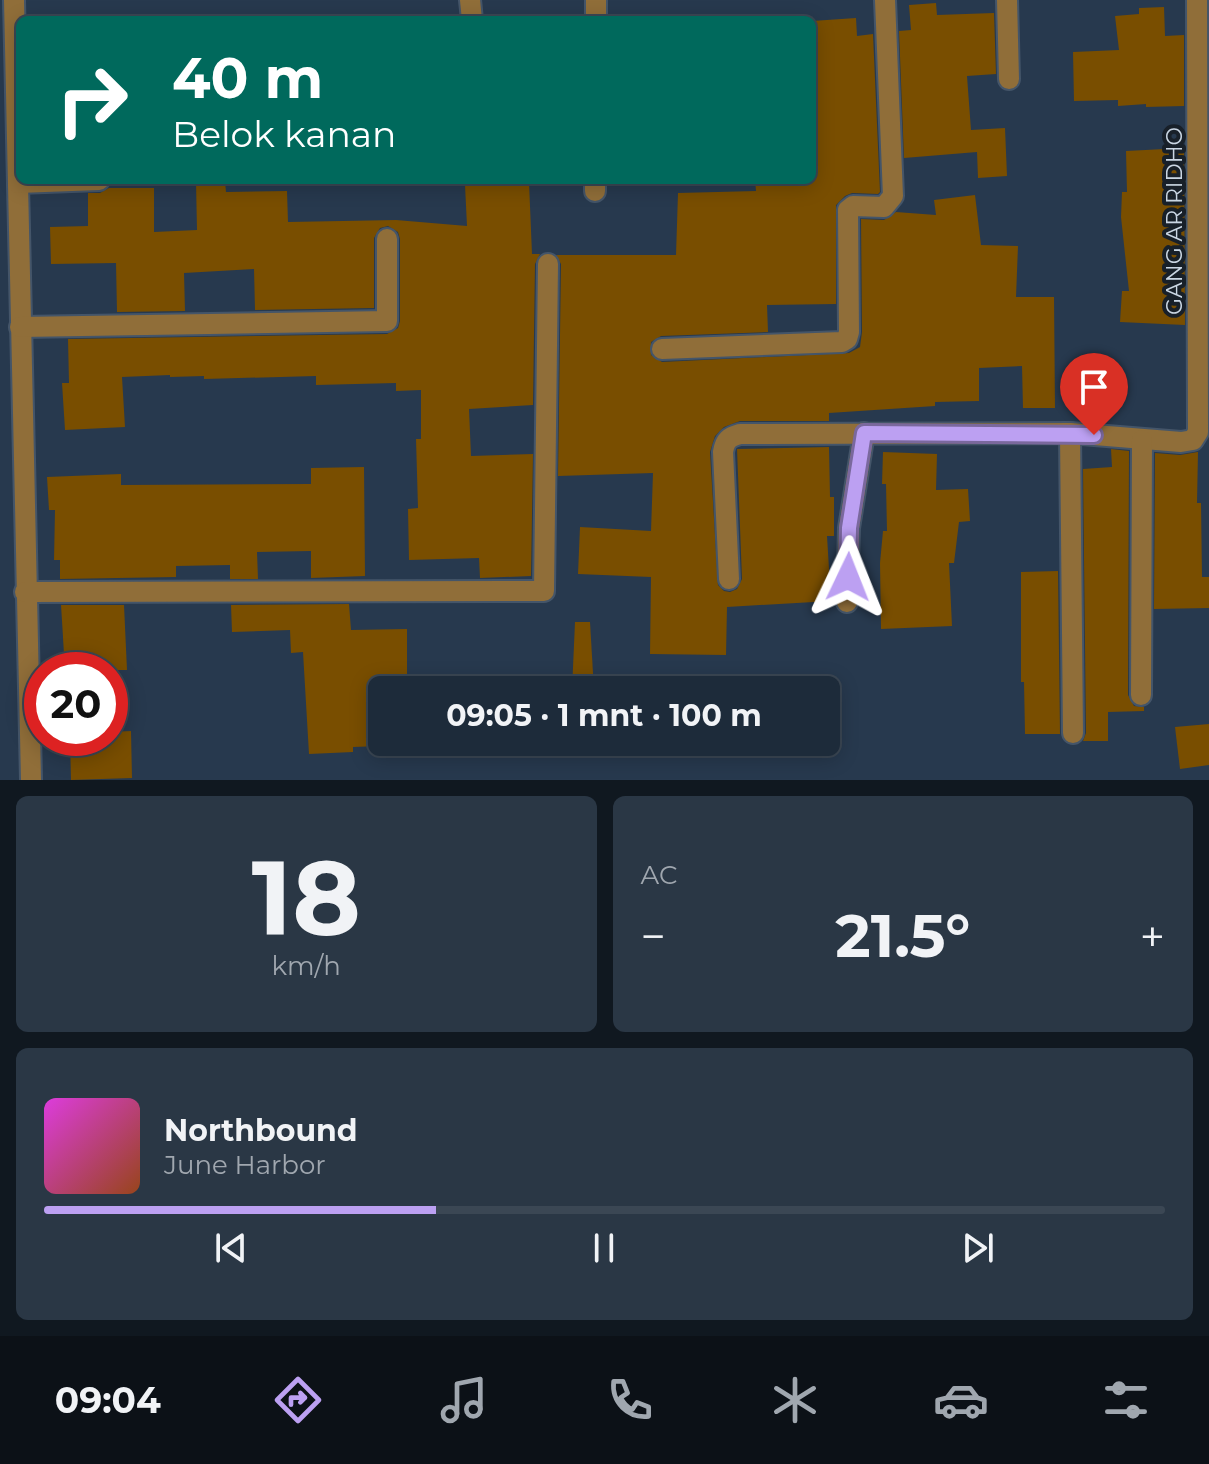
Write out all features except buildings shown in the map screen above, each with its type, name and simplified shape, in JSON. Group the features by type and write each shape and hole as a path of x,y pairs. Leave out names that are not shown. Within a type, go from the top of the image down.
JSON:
{"street":[{"path":"14,0 16,92"},
{"path":"662,349 842,342 847,339 848,210 853,206 884,207 893,196 885,0"},
{"path":"1007,0 1009,79"},
{"name":"GANG AR RIDHO","path":"1142,440 1193,440 1200,422 1197,0"},
{"path":"18,184 31,780"},
{"path":"20,327 387,321 387,239"},
{"path":"25,592 544,591 548,264"},
{"path":"847,602 849,528 864,433"},
{"path":"1070,433 1073,733"},
{"path":"729,579 723,452 727,439 740,434 1070,433 1142,440 1141,695"}],"route":[{"path":"848,577 854,482 864,433 1094,435"}]}
